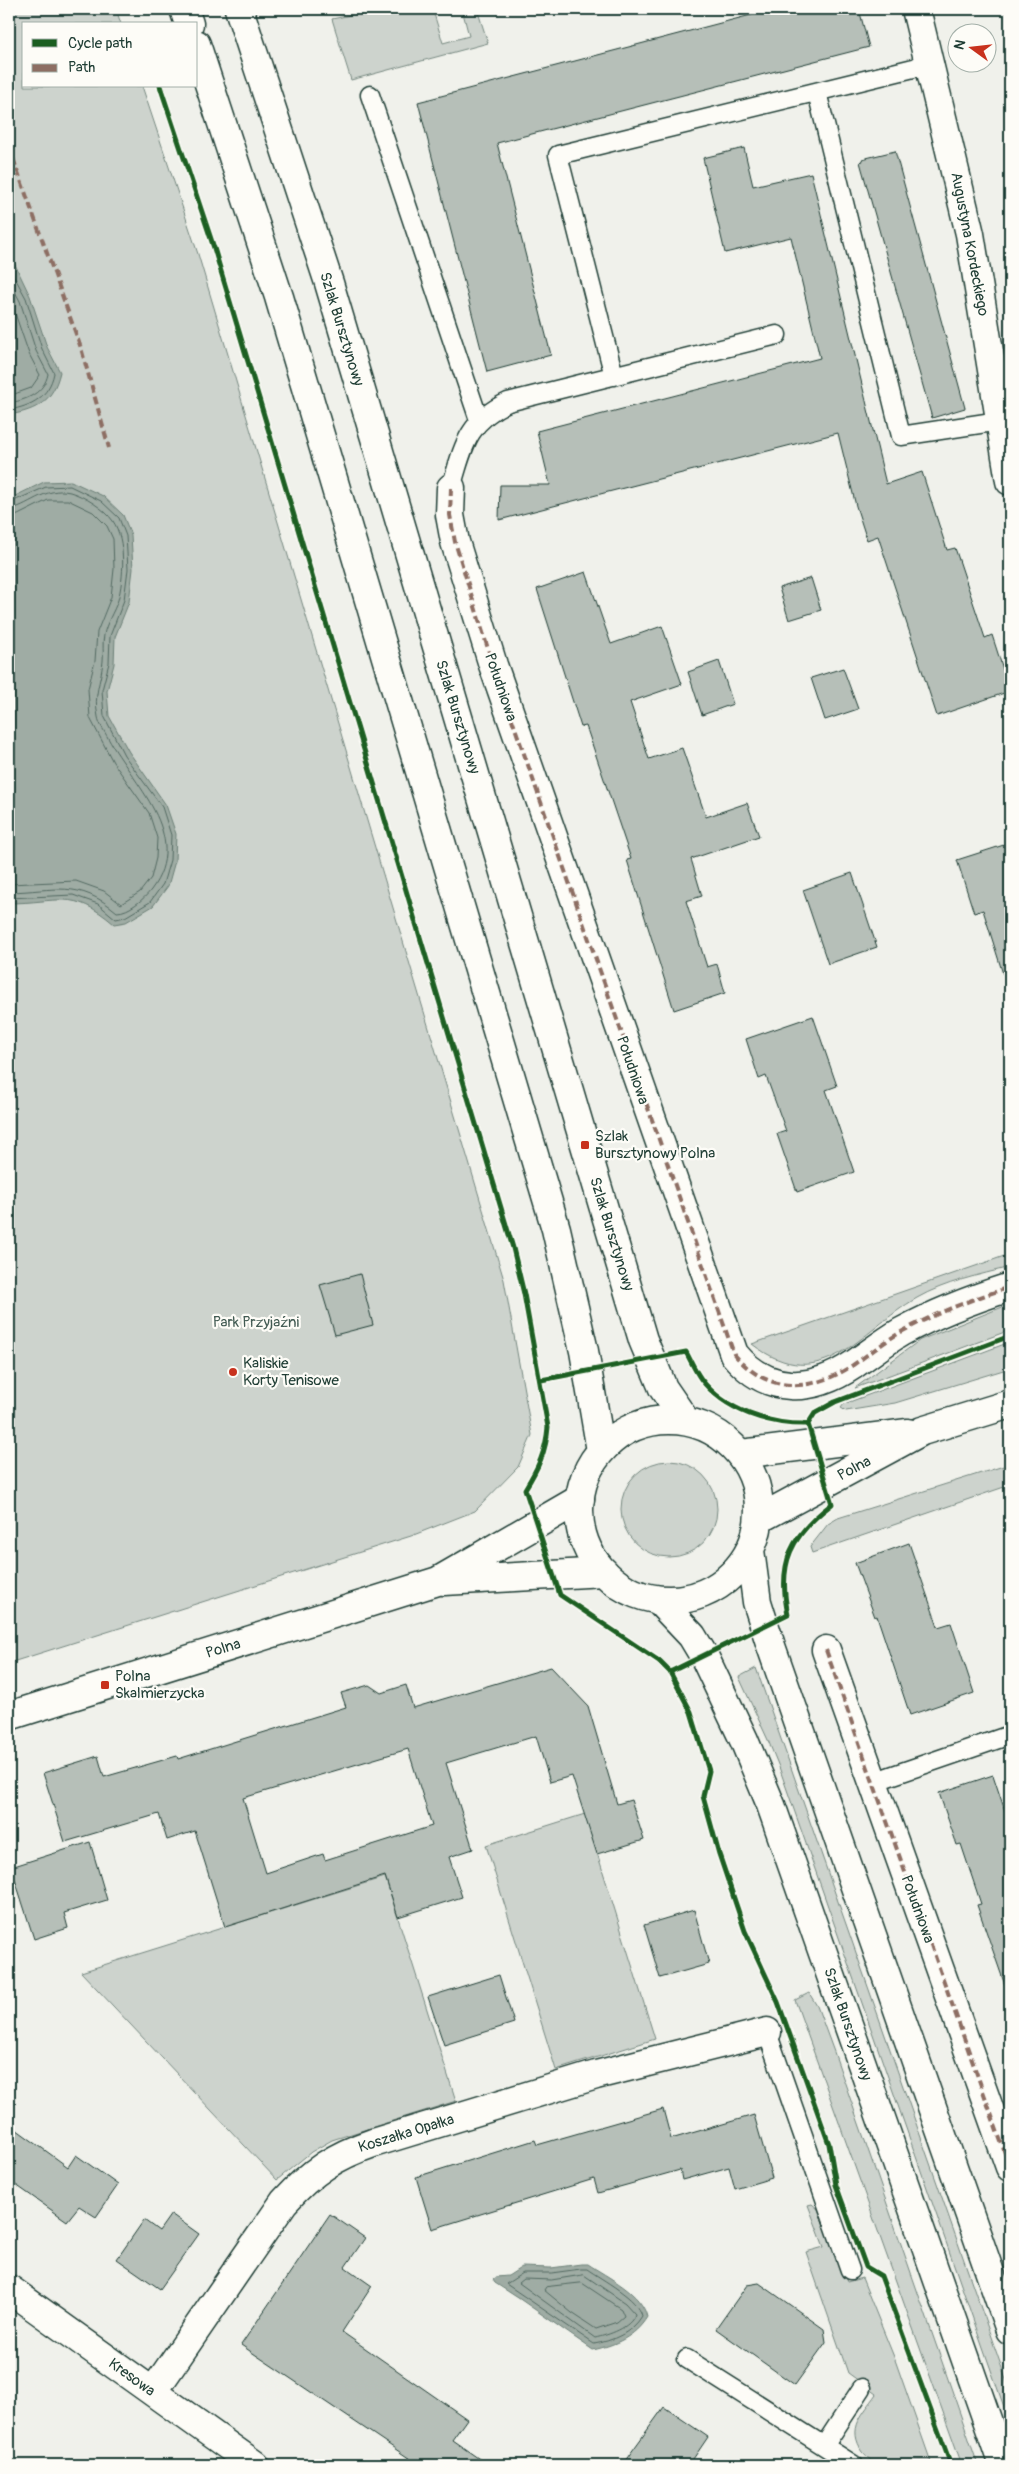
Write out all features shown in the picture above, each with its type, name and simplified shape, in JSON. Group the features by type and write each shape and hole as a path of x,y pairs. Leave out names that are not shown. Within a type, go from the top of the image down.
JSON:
{"main road":[{"path":"184,9 189,22"},
{"name":"Szlak Bursztynowy","path":"239,9 329,283 643,1340 663,1388 685,1420"},
{"name":"Augustyna Kordeckiego","path":"916,9 970,234 1002,407 1010,481"},
{"path":"198,50 276,287 556,1229 586,1357 601,1451"},
{"name":"Południowa","path":"451,488 450,515 455,542 493,666 734,1354 746,1369 764,1380 784,1385 807,1384 830,1378 891,1338 923,1320 1010,1286"},
{"name":"Polna","path":"741,1454 922,1431 1010,1404"},
{"path":"662,1419 685,1420 706,1427 725,1438 741,1454 754,1481 758,1496 759,1519 750,1550 734,1573 712,1590 686,1599 658,1600 638,1595 620,1585 604,1572 590,1552 581,1528 580,1499 586,1475 601,1451 618,1435 639,1424 662,1419"},
{"name":"Polna","path":"759,1519 922,1431"},
{"name":"Polna","path":"9,1716 438,1582 580,1499"},
{"path":"750,1550 757,1602 769,1640 1010,2330"},
{"name":"Polna","path":"438,1582 604,1572"},
{"name":"Szlak Bursztynowy","path":"658,1600 692,1636 704,1656 744,1740 771,1805 1003,2465"},
{"name":"Południowa","path":"826,1650 1010,2168"},
{"name":"Koszałka Opałka","path":"153,2392 284,2202 301,2183 323,2165 346,2152 373,2143 596,2075 767,2032"},
{"name":"Kresowa","path":"9,2289 255,2465"}],"lane":[{"path":"614,376 558,155 930,64"},
{"path":"817,92 901,436 1002,407"},
{"path":"370,95 479,420"},
{"path":"451,488 467,437 479,420 493,409 508,402 777,335"},
{"path":"873,1782 1010,1735"},
{"path":"767,2032 850,2270"},
{"path":"687,2359 854,2465"},
{"path":"824,2446 862,2388"}],"green space":[{"name":"Park Przyjaźni","path":"9,9 116,9 120,22 22,22 22,88 143,88 198,254 504,1280 532,1435 518,1467 475,1511 411,1536 9,1663"},
{"path":"379,9 453,9 434,14 443,43 469,36 462,9 477,9 488,43 351,80 332,19"},
{"path":"1010,1254 1010,1267 962,1280 928,1292 896,1312 839,1354 820,1362 800,1364 777,1359 752,1344"},
{"path":"1010,1304 1010,1330 855,1388 920,1340"},
{"path":"1010,1342 1010,1368 895,1403 846,1411 841,1408 844,1404"},
{"path":"669,1461 687,1465 703,1475 713,1491 717,1509 713,1527 703,1543 687,1553 669,1557 651,1553 635,1543 625,1527 621,1509 625,1491 635,1475 651,1465"},
{"path":"1010,1464 1010,1485 812,1553 810,1547 828,1524 838,1518"},
{"path":"756,1668 1010,2391 1010,2424 779,1767 739,1677"},
{"path":"585,1814 655,2039 556,2070 486,1845"},
{"path":"385,1877 456,2101 332,2140 311,2152 277,2180 81,1972"},
{"path":"809,1993 817,2006 834,2052 978,2465 962,2465 795,2000"},
{"path":"812,2204 818,2209 847,2282 862,2278 894,2357 932,2465 900,2467 881,2465 866,2456 858,2443 856,2428 858,2422 877,2394 848,2373 806,2252 824,2247 808,2205"}],"water":[{"path":"9,252 30,296 47,347 60,372 53,390 43,402 36,407 9,415"},
{"path":"71,481 103,496 123,515 131,535 133,569 129,602 115,637 114,664 107,691 109,716 129,752 166,805 176,834 175,861 168,886 153,906 126,922 114,924 87,906 75,902 53,900 9,903 9,499 44,482"},
{"path":"588,2264 623,2286 638,2300 644,2308 647,2317 637,2330 624,2339 609,2346 593,2350 493,2280 496,2277 508,2276 522,2267 551,2268"}],"building":[{"path":"774,9 859,9 869,47 497,143 551,355 487,372 418,102"},
{"path":"744,148 753,186 811,173 886,484 922,472 947,550 955,548 985,638 992,635 1010,691 937,716 878,536 867,540 856,506 838,433 499,520 500,485 550,485 537,431 820,358 791,237 725,253 703,158"},
{"path":"895,151 965,408 932,418 860,162 863,161 862,159"},
{"path":"586,572 611,644 662,626 682,684 630,702 649,759 682,748 706,817 747,803 759,836 691,859 702,896 686,901 707,967 717,964 725,993 674,1010 627,860 631,859 586,726 581,727 537,589"},
{"path":"811,578 821,610 789,620 779,588"},
{"path":"719,661 733,704 702,715 688,672"},
{"path":"843,668 858,709 825,720 811,678"},
{"path":"1010,843 1010,973 1003,974 983,910 974,913 957,860"},
{"path":"852,873 877,947 828,964 803,890"},
{"path":"813,1016 837,1086 826,1090 854,1172 797,1192 777,1134 786,1131 766,1076 759,1079 746,1039"},
{"path":"360,1274 373,1325 335,1335 320,1285"},
{"path":"909,1543 938,1627 951,1623 974,1693 910,1715 877,1616 875,1617 855,1563"},
{"path":"551,1667 588,1706 617,1804 631,1800 644,1840 597,1854 572,1776 550,1782 536,1736 446,1763 473,1849 449,1857 462,1897 398,1917 385,1876 225,1927 195,1831 167,1840 159,1814 65,1842 43,1773 98,1756 104,1777 177,1756 178,1759 346,1707 341,1693 369,1685 381,1693 406,1685 413,1708","holes":["408,1749 432,1826 325,1860 323,1854 266,1873 243,1798"]},
{"path":"993,1775 1010,1826 1010,1987 1006,1988 977,1905 981,1904 961,1844 957,1845 939,1793"},
{"path":"90,1842 107,1900 64,1913 68,1928 34,1939 11,1867"},
{"path":"694,1910 709,1964 660,1978 644,1925"},
{"path":"499,1975 514,2023 444,2045 428,1997"},
{"path":"663,2109 671,2139 754,2115 772,2178 735,2189 729,2167 682,2180 680,2170 598,2193 594,2179 432,2229 416,2177 535,2140 537,2145"},
{"path":"9,2124 68,2167 76,2155 118,2185 96,2217 79,2206 67,2221 9,2180"},
{"path":"171,2214 199,2234 160,2289 117,2259 144,2220 159,2231"},
{"path":"330,2214 365,2238 345,2267 372,2286 342,2332 467,2419 452,2440 488,2465 419,2465 241,2345"},
{"path":"759,2283 824,2329 826,2342 795,2385 716,2329 747,2285"},
{"path":"664,2407 708,2437 689,2465 622,2465"}],"marked path":[{"path":"9,147 81,348 109,448"},
{"path":"451,488 450,515 455,542 493,665 734,1354 761,1377 775,1382 790,1385 821,1381 853,1365 914,1325 954,1307 1010,1287"},
{"path":"826,1650 1010,2167"}],"cycle path":[{"path":"161,88 214,248 513,1248 524,1294 548,1427 541,1460 525,1489 560,1595 659,1661 670,1672 691,1712 709,1771 703,1796 719,1854 745,1931 778,2002 829,2144 836,2185 866,2267 881,2276 951,2465"},
{"path":"808,1424 815,1413 835,1402 1010,1336"},
{"path":"541,1380 686,1352 701,1379 722,1400 735,1408 764,1419 793,1424 808,1424 832,1504 806,1527 790,1552 784,1580 788,1614 670,1672"}],"place":[{"name":"Szlak Bursztynowy Polna","path":"585,1145"},
{"name":"Kaliskie Korty Tenisowe","path":"233,1372"},
{"name":"Polna Skalmierzycka","path":"105,1685"}]}
